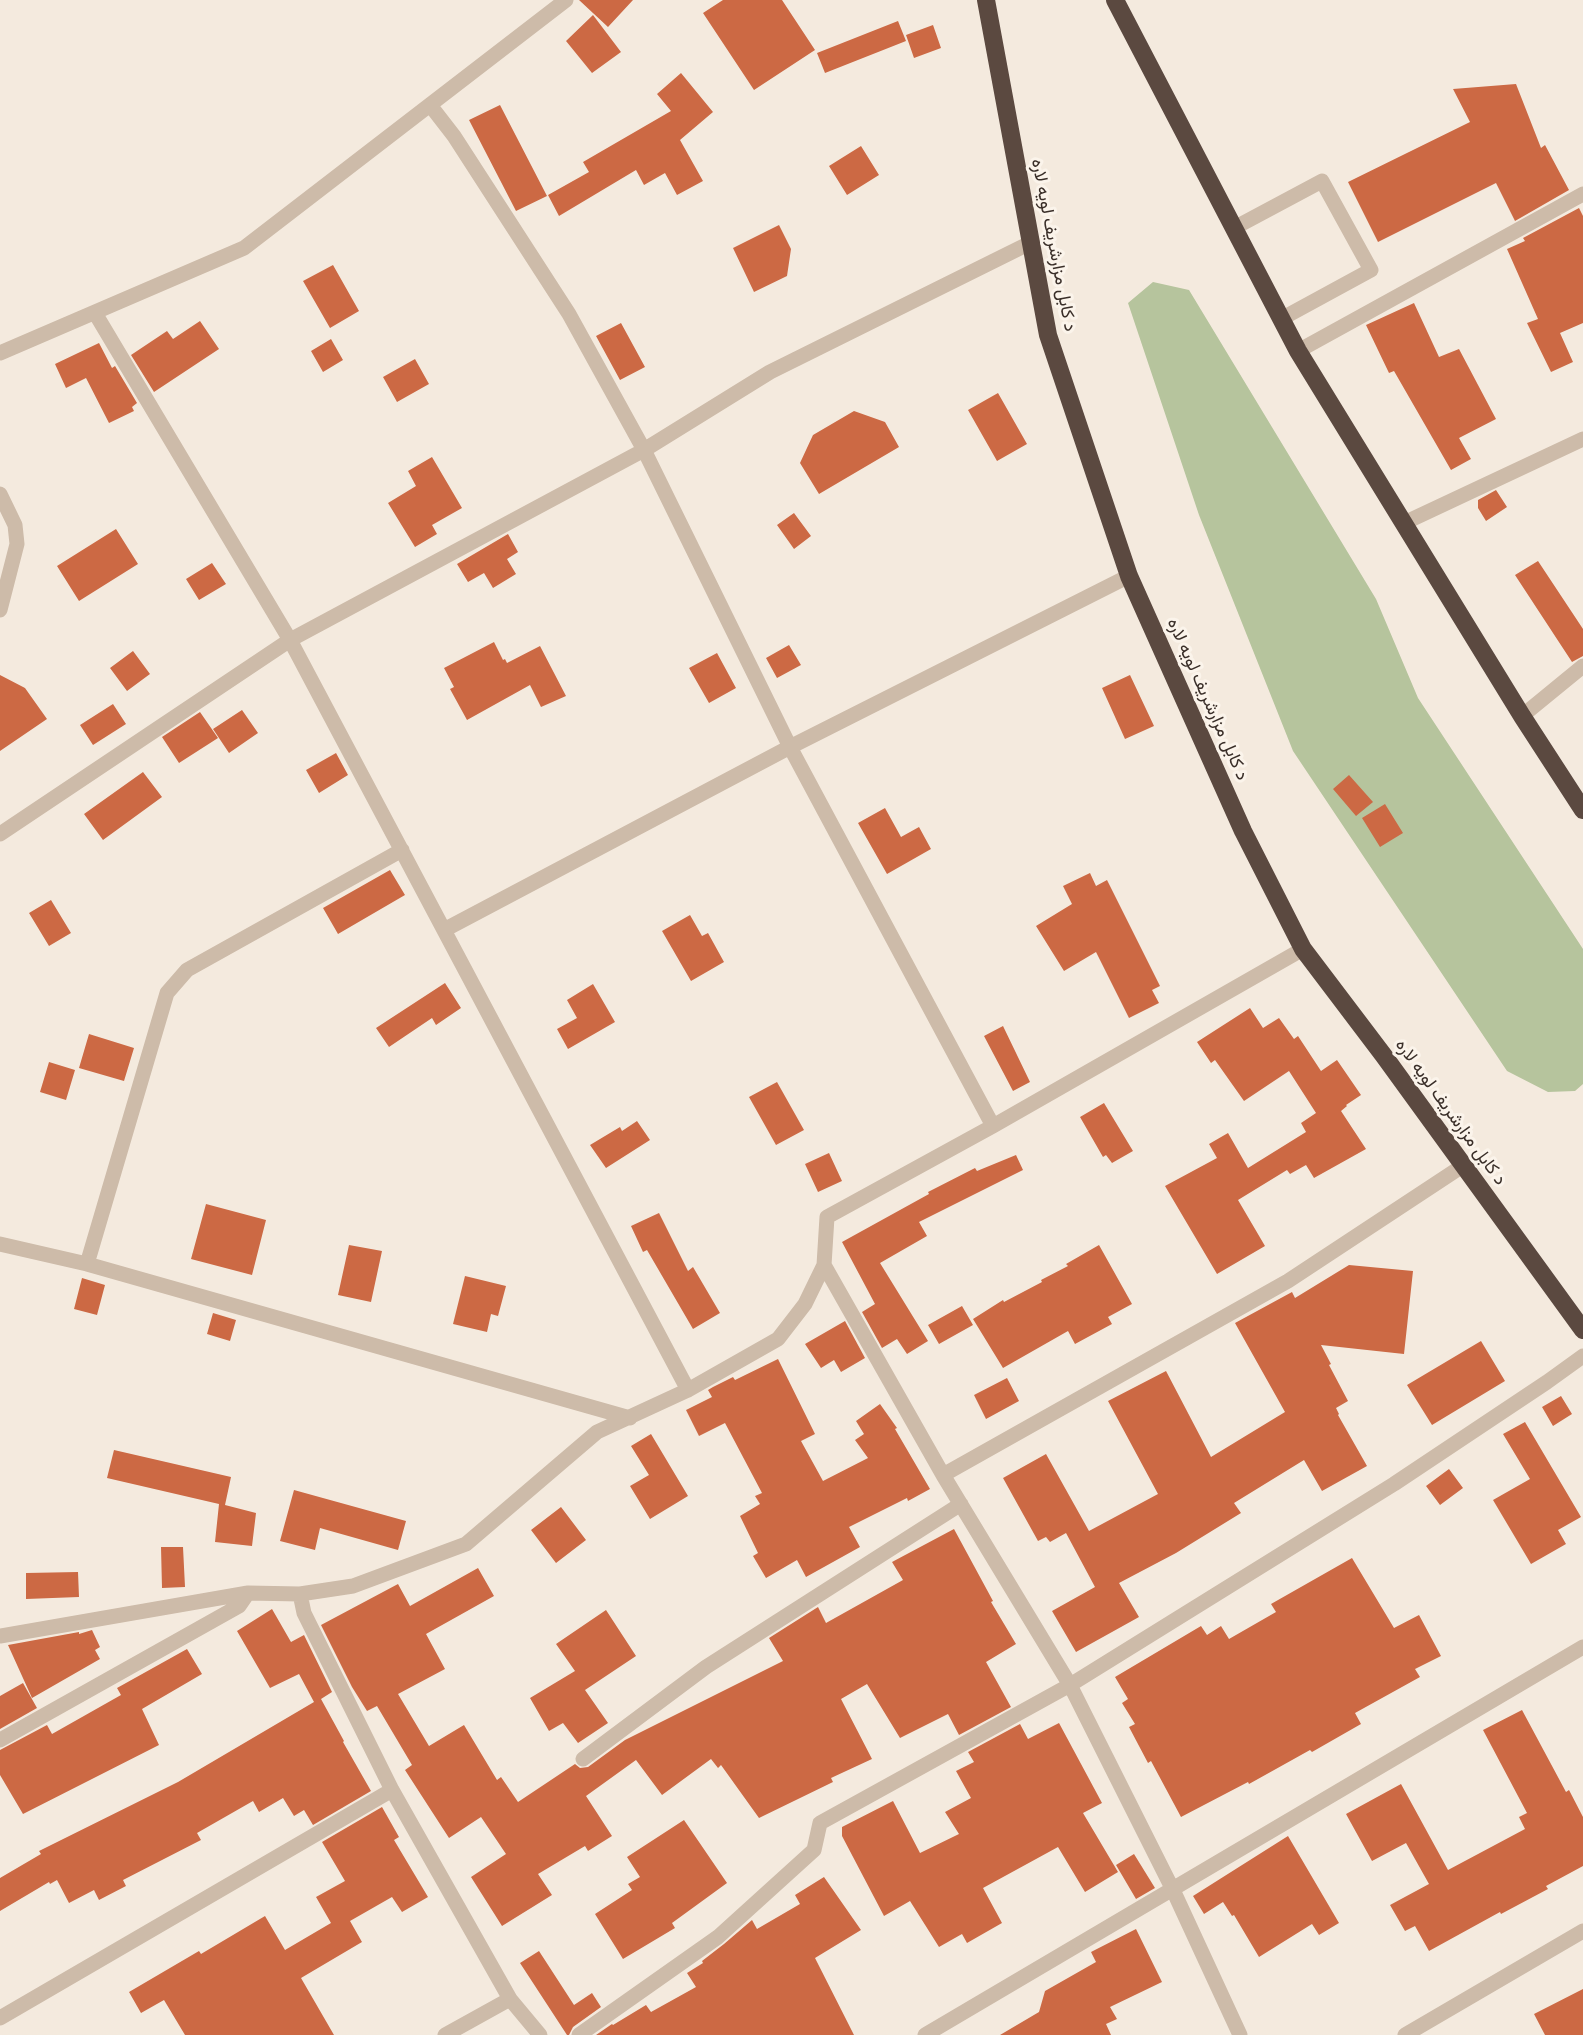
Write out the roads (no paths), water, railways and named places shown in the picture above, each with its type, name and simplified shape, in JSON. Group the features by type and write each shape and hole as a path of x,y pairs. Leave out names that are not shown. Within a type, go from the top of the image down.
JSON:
{"highway":[{"name":"د کابل مزارشریف لویه لاره","path":"986,0 1048,335 1130,576 1243,831 1303,949 1384,1056 1583,1330"},
{"path":"1114,0 1298,351 1522,716 1583,810"}],"street":[{"path":"0,354 244,248 566,0"},
{"path":"430,105 454,136 569,314 644,450 790,747 993,1126"},
{"path":"1234,228 1322,181 1371,270 1281,319"},
{"path":"1298,351 1583,194"},
{"path":"0,834 290,640 644,450 770,372 1032,242"},
{"path":"95,313 290,640 688,1390"},
{"path":"1404,523 1583,439"},
{"path":"0,494 15,525 17,544 0,610"},
{"path":"444,930 790,747 1130,576"},
{"path":"1522,716 1583,666"},
{"path":"87,1264 166,993 187,970 402,850"},
{"path":"0,1636 248,1593 300,1594 353,1586 466,1544 597,1432 688,1390 778,1339 805,1304 824,1264 827,1217 993,1126 1303,949"},
{"path":"943,1475 1288,1281 1464,1166"},
{"path":"0,1244 87,1264 630,1418"},
{"path":"824,1264 943,1475 1070,1685 1173,1890 1240,2035"},
{"path":"579,2035 718,1937 814,1850 820,1822 1070,1685 1394,1484 1547,1383 1583,1356"},
{"path":"583,1759 706,1667 961,1504"},
{"path":"0,1740 239,1606 248,1593"},
{"path":"300,1594 304,1613 392,1790 510,1999 540,2035"},
{"path":"925,2035 1583,1647"},
{"path":"0,2019 392,1790"},
{"path":"1405,2035 1583,1931"},
{"path":"445,2035 510,1999"}]}
